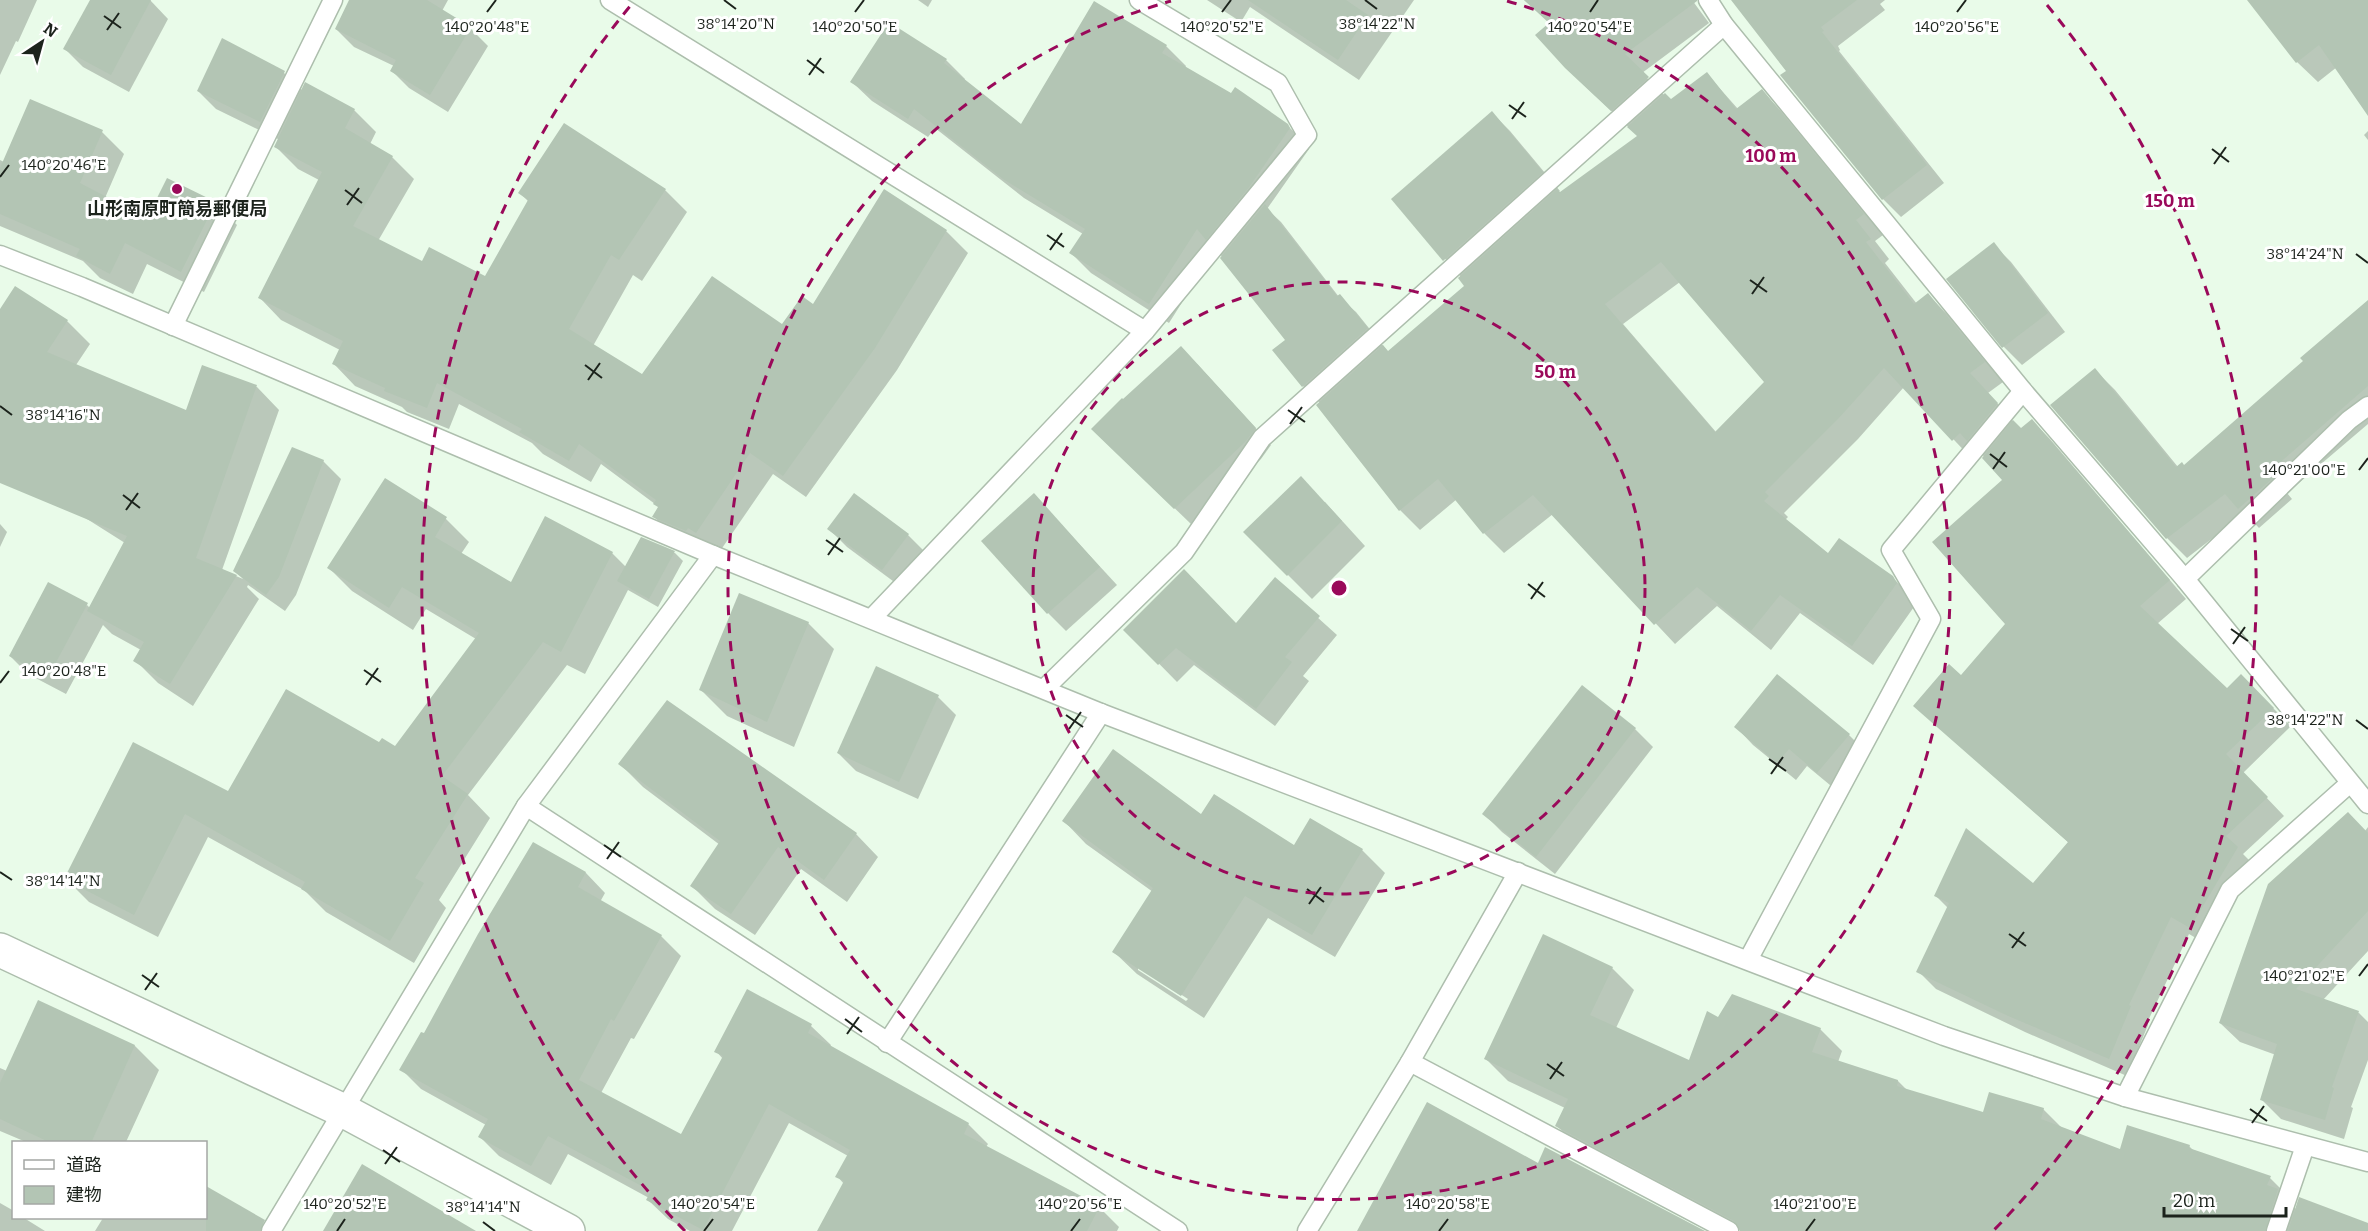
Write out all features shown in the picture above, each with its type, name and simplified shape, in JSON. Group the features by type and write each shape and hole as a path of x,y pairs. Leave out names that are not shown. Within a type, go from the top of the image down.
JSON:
{"street":[{"path":"0,950 344,1111 568,1231"}],"lane":[{"path":"173,326 333,0"},
{"path":"610,0 1145,331"},
{"path":"872,618 1145,331 1306,135 1278,83 1139,0"},
{"path":"1708,0 1724,25 2023,392 2185,579 2368,804"},
{"path":"1044,689 1184,552 1262,438 1724,25"},
{"path":"0,255 713,555 1101,713 1944,1036 2125,1097 2368,1162"},
{"path":"1748,960 1931,619 1891,550 2023,392"},
{"path":"2185,579 2349,420 2368,405"},
{"path":"271,1231 526,806 713,555"},
{"path":"887,1043 1101,713"},
{"path":"2125,1097 2230,890 2350,783"},
{"path":"526,806 1178,1231"},
{"path":"1307,1231 1410,1062 1518,872"},
{"path":"1410,1062 1729,1231"},
{"path":"2276,1231 2306,1146"}],"building":[{"path":"90,0 151,0 111,75 63,49"},
{"path":"349,0 427,0 471,27 430,95 390,71 396,60 335,29"},
{"path":"1248,0 1346,0 1368,15 1338,60"},
{"path":"1524,0 1697,1 1625,54 1649,77 1611,111 1565,68 1535,35 1549,23"},
{"path":"1731,0 1857,0 1821,27 1824,31 1822,32 1927,165 1882,200 1780,75 1786,71"},
{"path":"2247,0 2368,0 2368,116 2319,45 2296,63"},
{"path":"1094,1 1167,45 1162,53 1231,93 1235,87 1288,124 1290,128 1250,186 1206,240 1197,229 1149,304 1069,253 1085,229 1003,179 914,109 908,119 850,82 889,22 947,59 944,63 1021,124"},
{"path":"222,38 285,71 260,122 197,91"},
{"path":"1707,72 1736,109 1762,89 1864,214 1856,220 1871,239 1866,242 1914,304 1928,293 1985,362 1970,373 1998,403 1967,441 1960,433 1952,441 1884,368 1838,419 1765,492 1769,496 1764,501 1828,553 1839,538 1893,576 1897,583 1852,646 1780,595 1751,631 1697,587 1654,625 1533,495 1483,534 1438,479 1399,511 1316,405 1383,345 1388,351 1464,286 1458,278 1557,189 1560,192 1637,136 1627,127 1665,93 1671,99","holes":["1661,262 1764,382 1715,432 1605,304"]},
{"path":"305,82 355,109 345,128 393,156 353,226 422,261 429,247 485,276 528,200 518,193 564,123 666,189 619,260 611,255 569,329 642,374 712,276 782,324 802,296 813,304 884,189 947,230 875,348 783,476 750,453 696,533 688,528 686,531 652,517 658,507 653,504 656,500 579,444 569,461 519,432 522,429 437,383 427,408 384,391 385,388 332,364 343,341 258,298 322,172 274,147"},
{"path":"30,99 103,130 80,183 147,218 167,178 216,202 181,272 125,243 110,274 76,256 80,249 0,214 0,168"},
{"path":"1492,111 1543,172 1443,261 1391,199"},
{"path":"1265,204 1337,296 1340,294 1368,328 1302,387 1272,350 1285,340 1220,258"},
{"path":"1994,242 2048,313 2002,348 1946,279"},
{"path":"15,286 68,320 47,352 186,410 202,365 257,385 196,558 237,575 170,684 133,661 144,642 87,611 127,536 0,483 0,309"},
{"path":"2368,300 2368,386 2269,472 2273,478 2238,509 2225,494 2166,539 2050,405 2095,368 2176,467 2182,462 2184,465 2303,361 2300,358"},
{"path":"1181,346 1256,428 1245,442 1174,509 1091,429"},
{"path":"2032,419 2170,580 2140,606 2227,688 2241,674 2274,708 2226,754 2268,797 2226,836 2238,847 2190,928 2171,917 2129,1005 2131,1006 2109,1059 2006,1015 1916,972 1949,903 1934,896 1966,828 2033,883 2068,842 1913,706 1949,664 1961,675 2005,624 1932,542 2002,480 1982,458 2013,420 2021,428"},
{"path":"292,447 324,460 279,577 266,595 233,571"},
{"path":"1301,476 1342,521 1287,576 1243,532"},
{"path":"385,478 447,517 435,537 511,582 545,516 613,552 561,652 543,642 442,776 468,794 415,878 424,883 390,941 301,889 305,882 185,814 134,915 64,879 133,742 228,791 286,689 379,742 382,738 395,746 479,633 402,587 389,608 327,568"},
{"path":"854,493 909,534 882,570 827,529"},
{"path":"1034,493 1100,567 1047,614 981,541"},
{"path":"641,537 675,551 649,599 617,581"},
{"path":"1184,569 1236,623 1275,577 1320,616 1285,657 1292,662 1256,709 1176,648 1158,665 1123,630"},
{"path":"48,582 88,603 48,677 9,656"},
{"path":"739,593 809,622 767,722 699,690"},
{"path":"876,666 939,695 899,782 837,753"},
{"path":"1777,674 1850,734 1817,773 1789,749 1777,763 1734,727"},
{"path":"1582,685 1636,728 1536,857 1482,814"},
{"path":"667,700 857,833 824,880 778,847 731,914 690,886 720,841 618,764"},
{"path":"1113,749 1201,814 1214,794 1294,845 1310,818 1363,849 1312,935 1245,896 1181,996 1112,952 1153,888 1062,821"},
{"path":"2348,812 2368,833 2368,911 2296,989 2359,1011 2332,1087 2334,1088 2325,1120 2260,1100 2277,1044 2219,1023 2268,884"},
{"path":"533,842 586,872 578,887 662,935 614,1021 611,1019 579,1080 681,1134 723,1056 714,1052 747,989 812,1024 808,1033 969,1123 964,1134 1100,1206 1087,1231 817,1231 844,1181 835,1177 850,1150 769,1104 703,1230 646,1200 651,1191 548,1136 531,1166 478,1137 488,1119 399,1070 421,1032 424,1033 478,934"},
{"path":"1543,934 1613,967 1590,1015 1689,1060 1707,1011 1718,1017 1732,994 1821,1028 1812,1052 1898,1080 1897,1086 1983,1112 1989,1092 2044,1108 2041,1119 2120,1149 2127,1125 2190,1145 2189,1148 2271,1176 2267,1185 2278,1189 2265,1231 1740,1231 1734,1221 1555,1126 1568,1099 1484,1059"},
{"path":"38,1000 135,1045 92,1141 47,1141 0,1119 0,1083"},
{"path":"1427,1102 1538,1163 1545,1147 1705,1231 1357,1231"},
{"path":"362,1164 476,1231 323,1231"},
{"path":"207,1187 265,1220 260,1231 206,1231"},
{"path":"2299,1197 2368,1223 2368,1231 2288,1231"}],"place":[{"name":"山形南原町簡易郵便局","path":"177,189"}]}
